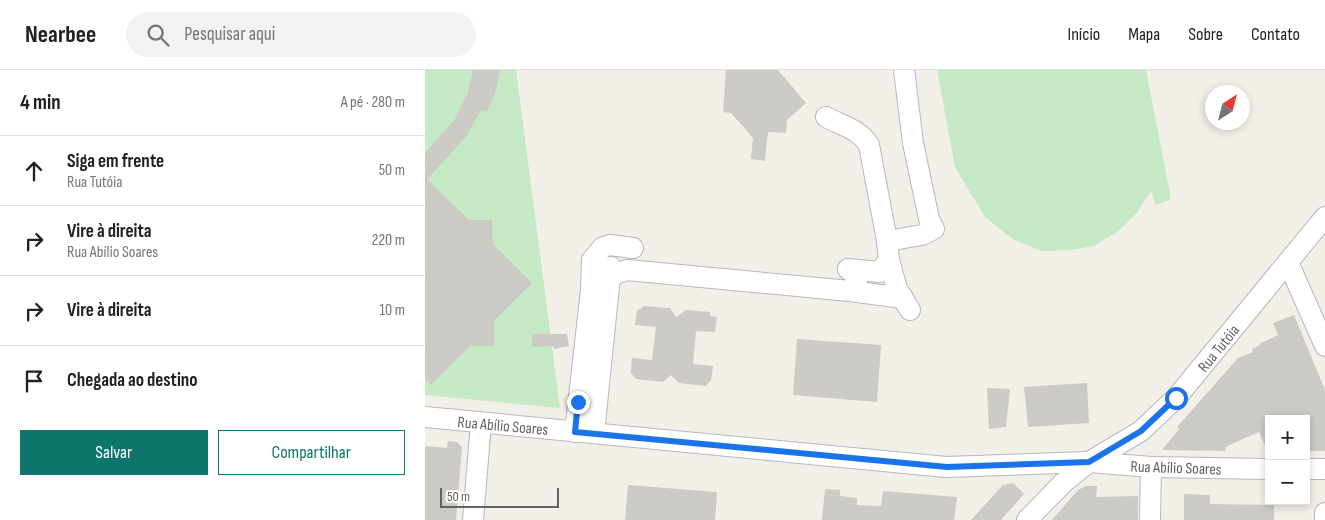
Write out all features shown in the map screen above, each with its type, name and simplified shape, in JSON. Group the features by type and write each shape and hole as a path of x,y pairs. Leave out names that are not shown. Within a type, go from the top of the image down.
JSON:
{"street":[{"path":"850,291 856,286 857,281 853,272 848,269 885,258 934,229 929,219 913,143 903,70"},
{"path":"609,281 615,274 627,270 850,291 903,299 891,280 885,258 869,145 855,129 826,117"},
{"name":"Rua Tutóia","path":"1027,520 1046,499 1089,462 1141,431 1176,398 1325,217"},
{"path":"584,432 594,348 614,257 620,252 633,248 610,245 603,247 594,257 594,348"},
{"path":"875,294 885,258"},
{"path":"1288,262 1325,346"},
{"path":"1305,299 1325,300"},
{"name":"Rua Abílio Soares","path":"425,417 947,467 1089,462 1151,467 1265,468"},
{"path":"473,520 481,423"},
{"path":"1150,520 1151,467"},
{"path":"1310,469 1325,469"},
{"path":"1325,513 1325,520"}],"green space":[{"path":"425,70 516,70 560,408 425,395"},
{"path":"937,70 1146,70 1171,199 1156,205 1151,191 1136,214 1117,232 1094,246 1070,250 1042,251 1014,240 985,217 955,167"}],"building":[{"path":"473,70 500,70 495,94 487,111 481,110 466,137 427,179 469,220 492,220 493,244 532,283 494,321 494,346 470,346 431,385 425,378 425,153 455,119 468,92"},
{"path":"726,70 778,70 806,103 787,120 786,133 768,132 765,161 751,159 753,138 731,113 723,112"},
{"path":"644,306 670,308 676,317 686,310 710,312 710,316 717,317 715,332 696,331 693,364 713,366 711,380 706,386 679,383 671,375 663,382 636,379 631,373 632,358 652,360 656,327 635,325 637,311"},
{"path":"1294,315 1325,390 1325,451 1310,451 1310,415 1265,415 1265,445 1259,432 1225,447 1226,451 1162,450 1179,429 1177,427 1238,358 1253,352 1252,349 1259,344 1278,335 1273,323"},
{"path":"532,334 567,334 569,346 554,349 553,346 532,347"},
{"path":"797,339 881,345 877,402 793,395"},
{"path":"1087,383 1089,423 1028,427 1024,387"},
{"path":"987,388 1010,389 1006,427 989,429"},
{"path":"448,441 457,442 462,447 456,520 425,520 425,446 447,448"},
{"path":"1013,483 1024,494 1001,520 971,520 1003,485"},
{"path":"628,485 717,492 715,520 625,520"},
{"path":"1086,486 1097,486 1096,497 1138,496 1138,520 1052,520 1078,490"},
{"path":"825,489 840,490 840,496 857,498 857,505 881,506 883,491 957,497 954,520 822,520"},
{"path":"1184,494 1210,495 1210,504 1274,505 1274,520 1184,520"}],"route":[{"path":"578,402 575,432 947,467 1089,462 1141,431 1176,398"}]}
